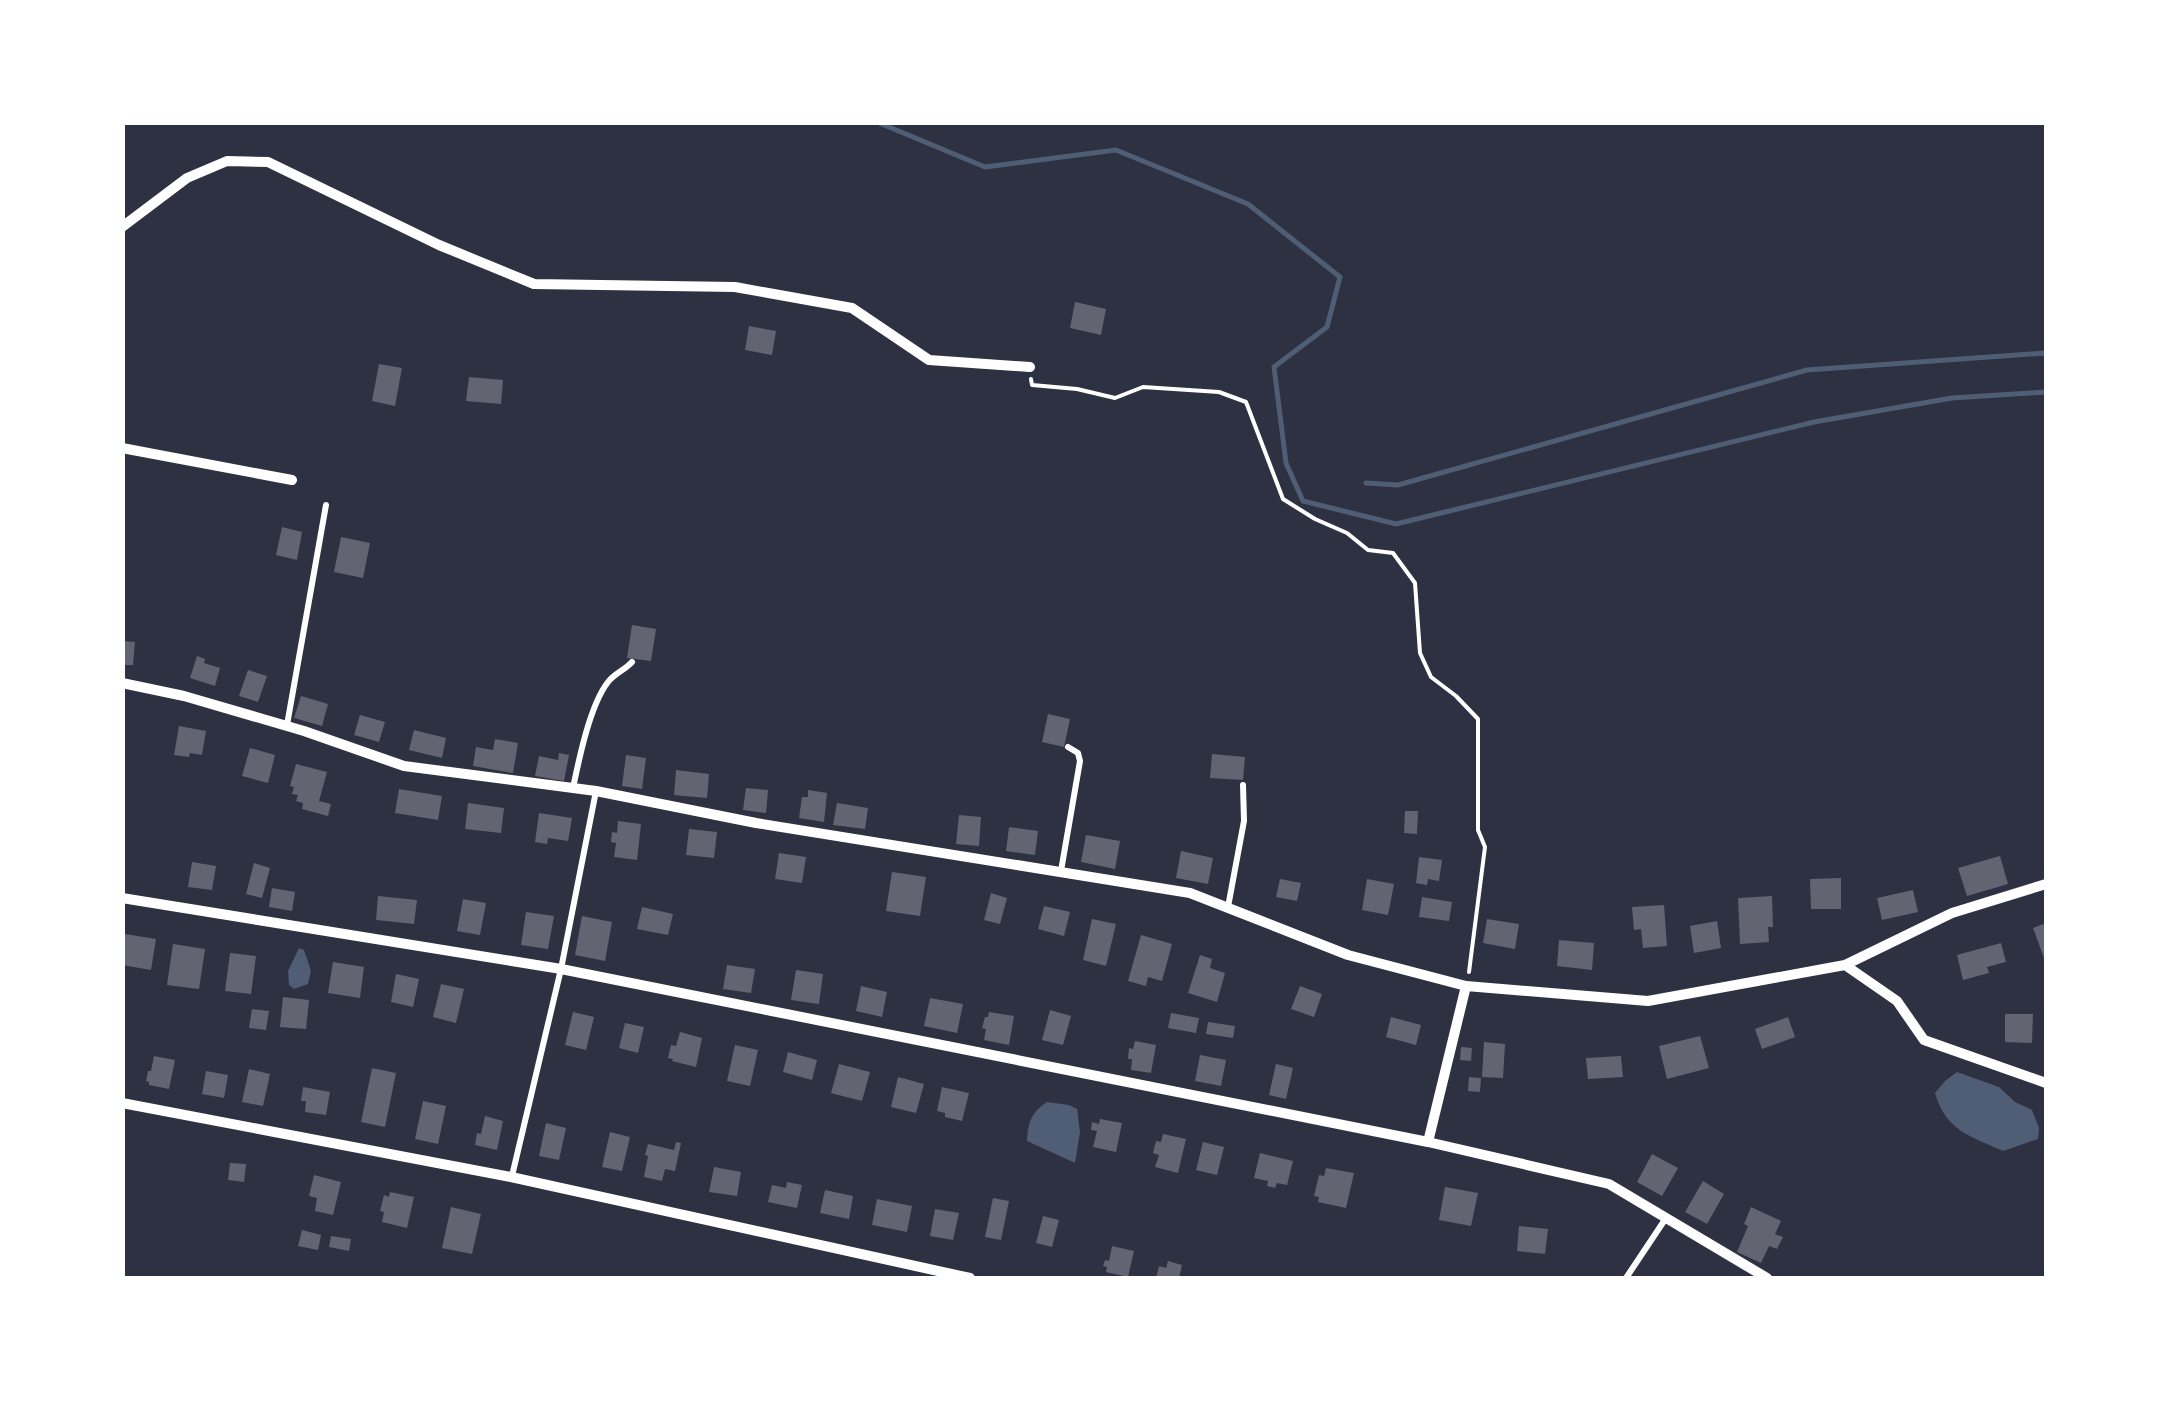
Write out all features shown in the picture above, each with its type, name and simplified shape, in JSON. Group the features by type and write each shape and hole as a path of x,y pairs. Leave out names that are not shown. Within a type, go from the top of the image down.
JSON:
{"street":[{"path":"122,227 201,172 227,161 268,162 439,245 534,284 735,287 852,308 929,360 1030,366"},
{"path":"122,448 292,480"},
{"path":"122,683 184,696 287,726 404,766 596,791 756,823 1190,893 1348,955 1466,986 1648,1001 1845,965 1952,913 2046,884"},
{"path":"122,898 560,968 1428,1142 1608,1184 1767,1278"},
{"path":"1845,965 1897,1001 1924,1040 2046,1083"},
{"path":"1428,1142 1466,986"},
{"path":"122,1104 511,1178 970,1278"}],"lane":[{"path":"287,726 326,505"},
{"path":"573,788 582,749 606,684 632,662"},
{"path":"1061,872 1080,761 1078,753 1068,747"},
{"path":"1228,908 1244,822 1243,785"},
{"path":"511,1178 596,791"},
{"path":"1626,1278 1666,1218"}],"path":[{"path":"1030,366 1032,385 1077,389 1115,398 1143,387 1219,392 1246,402 1283,499 1347,533 1368,550 1393,553 1415,583 1420,653 1431,677 1478,719 1478,830 1485,848 1466,986"}],"water":[{"path":"299,948 304,950 311,971 308,984 294,989 289,985 288,971"},
{"path":"1957,1072 1999,1087 2015,1102 2032,1110 2039,1128 2038,1139 2003,1151 1953,1124 1935,1093"},
{"path":"1047,1102 1077,1109 1080,1132 1075,1163 1027,1141 1031,1118"}],"building":[{"path":"1075,302 1106,309 1101,335 1070,328"},
{"path":"749,326 776,331 772,355 745,350"},
{"path":"379,364 402,368 395,406 372,401"},
{"path":"469,377 503,380 501,404 466,401"},
{"path":"282,527 302,532 297,560 276,555"},
{"path":"341,537 370,543 363,578 334,572"},
{"path":"632,625 656,629 651,661 627,658"},
{"path":"122,641 135,642 133,665 122,665"},
{"path":"197,656 220,668 215,686 190,678"},
{"path":"248,670 267,676 258,702 239,696"},
{"path":"301,696 328,704 322,726 294,718"},
{"path":"1048,714 1070,719 1064,747 1042,742"},
{"path":"360,715 385,722 379,742 354,735"},
{"path":"179,726 206,731 202,755 174,755"},
{"path":"414,730 446,738 442,758 409,750"},
{"path":"495,739 518,743 513,773 473,766 476,747 493,750"},
{"path":"250,748 275,755 268,783 242,776"},
{"path":"559,753 569,755 564,781 535,776 539,756 558,760"},
{"path":"1212,754 1245,757 1243,780 1210,778"},
{"path":"626,755 646,758 642,789 622,786"},
{"path":"296,764 327,772 319,801 331,804 328,816 302,809 303,803 296,801 298,795 292,794 294,787 290,786"},
{"path":"676,770 709,774 707,798 674,795"},
{"path":"746,788 768,790 766,813 743,810"},
{"path":"399,789 442,796 438,820 395,813"},
{"path":"808,790 827,793 824,822 799,818 802,797 808,797"},
{"path":"468,803 504,808 501,833 465,829"},
{"path":"837,803 868,808 865,829 833,825"},
{"path":"1405,811 1418,811 1417,834 1404,833"},
{"path":"539,813 572,818 568,841 548,838 547,844 535,842"},
{"path":"959,815 981,817 979,846 956,844"},
{"path":"618,821 641,824 637,860 614,857 616,843 611,842 612,832 617,833"},
{"path":"1009,827 1038,831 1035,855 1006,851"},
{"path":"689,829 717,832 714,858 686,855"},
{"path":"1086,835 1120,841 1115,869 1081,862"},
{"path":"1181,851 1213,858 1208,884 1176,878"},
{"path":"779,853 806,857 802,883 775,879"},
{"path":"2000,856 2008,884 1967,896 1958,868"},
{"path":"1419,857 1442,860 1439,881 1416,883"},
{"path":"192,862 216,866 212,890 188,887"},
{"path":"254,863 270,868 262,898 246,894"},
{"path":"892,872 926,877 920,916 886,911"},
{"path":"1841,878 1841,909 1811,909 1810,879"},
{"path":"1280,879 1301,883 1297,901 1276,897"},
{"path":"1367,879 1394,884 1388,915 1362,910"},
{"path":"272,888 295,892 292,911 269,907"},
{"path":"1913,890 1918,912 1882,920 1877,898"},
{"path":"991,893 1007,898 1000,924 984,920"},
{"path":"378,896 417,900 414,924 376,920"},
{"path":"1772,896 1773,927 1768,927 1769,942 1740,944 1738,898"},
{"path":"1422,897 1452,902 1449,921 1419,917"},
{"path":"463,899 486,903 480,935 457,931"},
{"path":"1664,905 1667,946 1643,948 1641,929 1634,930 1632,907"},
{"path":"1044,906 1070,912 1064,936 1038,929"},
{"path":"642,907 673,914 668,935 637,929"},
{"path":"526,912 554,916 548,949 521,945"},
{"path":"582,916 612,922 605,961 575,955"},
{"path":"1092,919 1116,924 1106,966 1083,960"},
{"path":"1487,919 1519,924 1515,949 1483,943"},
{"path":"1717,921 1721,948 1694,953 1690,926"},
{"path":"2046,923 2046,957 2044,958 2033,928"},
{"path":"125,934 156,939 151,970 122,965"},
{"path":"1141,935 1172,944 1162,981 1148,977 1146,986 1128,981"},
{"path":"1559,940 1594,943 1592,970 1557,966"},
{"path":"2001,943 2006,962 1987,967 1989,973 1963,980 1957,955"},
{"path":"173,944 205,949 199,989 167,985"},
{"path":"230,953 256,956 251,994 225,991"},
{"path":"1200,955 1212,959 1210,968 1225,973 1217,1002 1188,993"},
{"path":"333,962 364,967 360,998 328,993"},
{"path":"727,965 755,969 751,993 723,989"},
{"path":"796,970 823,974 819,1004 791,1000"},
{"path":"396,974 419,979 413,1007 391,1002"},
{"path":"441,984 464,989 456,1023 433,1017"},
{"path":"861,986 887,992 882,1017 856,1011"},
{"path":"1300,986 1322,994 1314,1017 1291,1009"},
{"path":"283,997 309,1000 306,1029 280,1027"},
{"path":"930,998 963,1004 957,1033 924,1026"},
{"path":"252,1009 269,1011 266,1030 249,1028"},
{"path":"1050,1010 1071,1016 1063,1045 1042,1040"},
{"path":"573,1012 594,1017 586,1050 565,1045"},
{"path":"989,1012 1014,1016 1009,1045 984,1040 986,1029 982,1028"},
{"path":"1171,1013 1199,1018 1196,1033 1168,1028"},
{"path":"2005,1014 2033,1014 2032,1043 2005,1042"},
{"path":"1391,1017 1421,1025 1416,1045 1386,1037"},
{"path":"1788,1017 1795,1037 1762,1049 1755,1029"},
{"path":"1208,1022 1235,1026 1233,1038 1206,1034"},
{"path":"625,1023 644,1027 638,1053 619,1048"},
{"path":"680,1032 702,1038 696,1067 668,1058"},
{"path":"1700,1036 1709,1068 1667,1079 1659,1046"},
{"path":"1135,1041 1156,1045 1151,1073 1131,1070 1129,1048 1133,1049"},
{"path":"1484,1042 1505,1044 1503,1078 1482,1077"},
{"path":"735,1045 758,1050 750,1086 727,1081"},
{"path":"1461,1047 1472,1048 1471,1061 1460,1060"},
{"path":"788,1052 817,1060 812,1080 783,1072"},
{"path":"1200,1055 1226,1060 1221,1086 1195,1081"},
{"path":"154,1056 175,1060 169,1089 146,1081"},
{"path":"1621,1056 1623,1077 1588,1079 1586,1058"},
{"path":"839,1064 870,1072 862,1101 831,1093"},
{"path":"1276,1064 1293,1068 1286,1099 1269,1095"},
{"path":"372,1068 396,1073 385,1127 361,1122"},
{"path":"249,1069 270,1074 263,1106 242,1102"},
{"path":"206,1071 228,1075 224,1098 202,1094"},
{"path":"898,1077 924,1084 916,1113 891,1107"},
{"path":"1469,1077 1481,1078 1480,1092 1468,1091"},
{"path":"303,1087 330,1092 326,1115 305,1112 306,1101 301,1101"},
{"path":"942,1087 969,1093 962,1121 937,1111"},
{"path":"423,1101 446,1106 438,1144 415,1139"},
{"path":"485,1116 503,1121 497,1150 475,1145"},
{"path":"1100,1119 1122,1123 1116,1152 1093,1147 1097,1131 1091,1130 1092,1122 1099,1124"},
{"path":"546,1123 566,1128 559,1160 539,1156"},
{"path":"610,1132 630,1137 622,1171 602,1167"},
{"path":"1163,1134 1186,1139 1178,1173 1155,1167 1159,1155 1153,1153"},
{"path":"676,1142 681,1143 675,1171 665,1169 662,1181 644,1177 648,1144 674,1150"},
{"path":"1203,1142 1224,1147 1217,1175 1196,1170"},
{"path":"1260,1153 1293,1161 1287,1185 1277,1183 1275,1188 1267,1186 1268,1181 1254,1178"},
{"path":"1652,1154 1678,1168 1662,1196 1637,1182"},
{"path":"230,1163 246,1164 244,1182 228,1180"},
{"path":"714,1167 741,1172 737,1196 709,1192"},
{"path":"1326,1168 1354,1173 1346,1208 1318,1202 1319,1197 1314,1196 1319,1175 1324,1176"},
{"path":"314,1175 341,1182 333,1215 315,1211 317,1198 309,1196"},
{"path":"1703,1181 1724,1194 1707,1224 1685,1212"},
{"path":"787,1182 802,1185 797,1208 768,1202 772,1185 786,1188"},
{"path":"1445,1187 1478,1193 1471,1226 1439,1220"},
{"path":"825,1190 853,1196 849,1219 820,1213"},
{"path":"390,1192 414,1197 407,1228 382,1222 384,1195 389,1197"},
{"path":"993,1198 1009,1201 1001,1240 985,1237"},
{"path":"877,1199 912,1206 907,1232 872,1225"},
{"path":"451,1207 481,1214 472,1254 442,1248"},
{"path":"1751,1207 1781,1221 1775,1234 1783,1237 1777,1249 1769,1246 1761,1263 1737,1252"},
{"path":"935,1209 959,1213 953,1240 930,1236"},
{"path":"1043,1216 1059,1220 1052,1247 1036,1243"},
{"path":"1519,1226 1548,1229 1545,1254 1517,1251"},
{"path":"302,1230 321,1235 318,1250 298,1246"},
{"path":"331,1236 351,1239 349,1251 329,1247"},
{"path":"1112,1246 1134,1251 1128,1277 1106,1272 1107,1267 1103,1266 1105,1260 1109,1261"},
{"path":"1168,1261 1182,1265 1179,1278 1156,1278 1159,1266 1166,1268"}],"waterway":[{"path":"877,122 985,167 1116,150 1248,204 1340,277 1327,327 1274,367 1286,463 1303,501 1396,524 1814,422 1952,398 2046,392"},
{"path":"1366,483 1398,485 1807,370 2046,353"}]}
